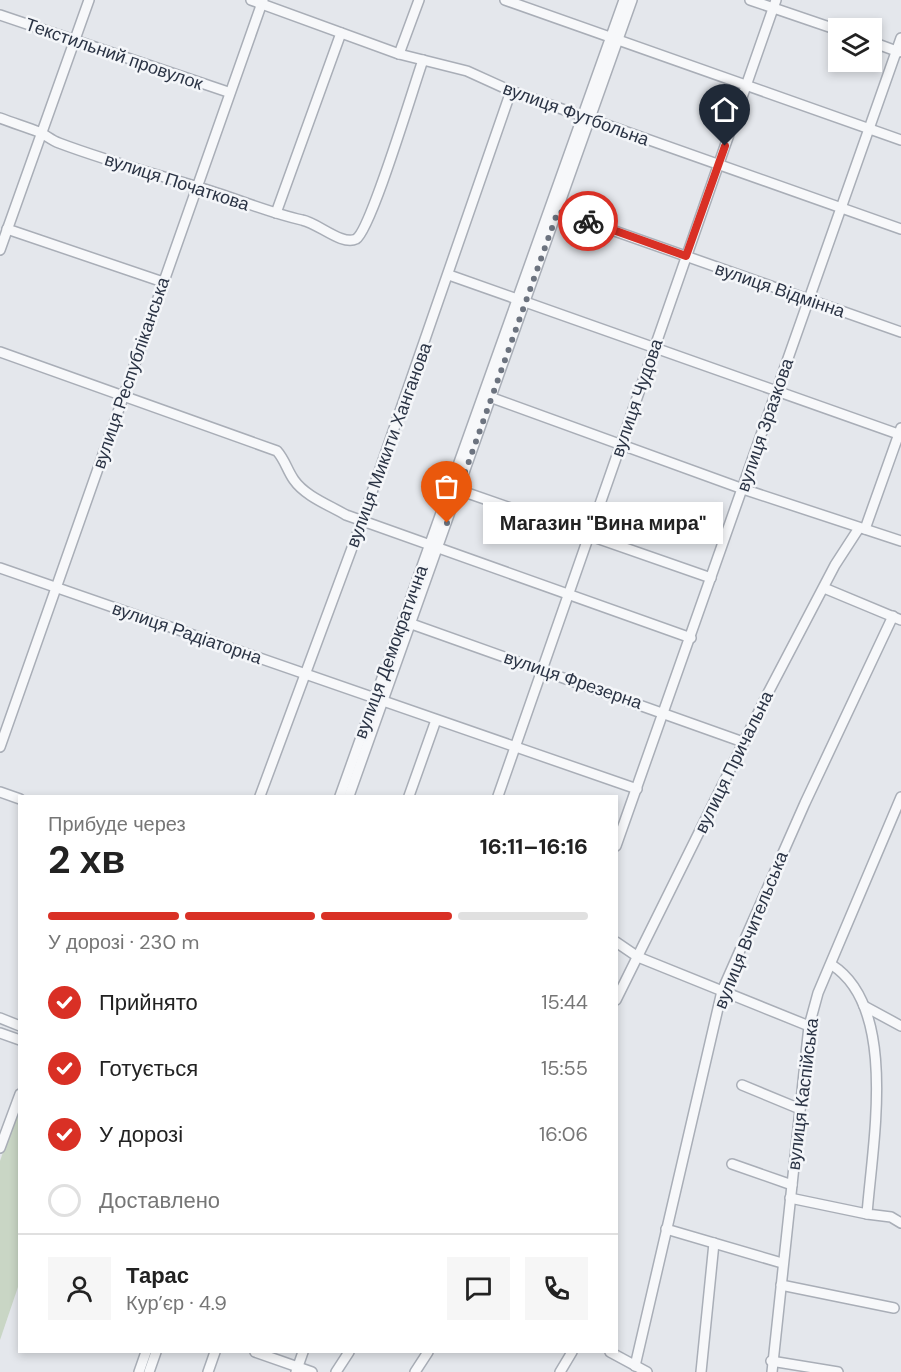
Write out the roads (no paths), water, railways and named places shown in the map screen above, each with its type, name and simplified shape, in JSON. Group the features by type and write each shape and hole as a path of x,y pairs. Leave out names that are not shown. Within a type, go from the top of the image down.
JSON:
{"street":[{"path":"0,250 89,0"},
{"name":"вулиця Футбольна","path":"251,0 262,2 399,54 467,71 512,92 901,229"},
{"path":"399,54 419,0"},
{"path":"505,0 901,140"},
{"name":"вулиця Демократична","path":"340,795 378,700 522,300 614,37 624,0"},
{"name":"вулиця Демократична","path":"614,37 632,0"},
{"path":"750,0 774,4 828,26"},
{"name":"вулиця Республіканська","path":"0,747 164,282 228,92 262,2"},
{"name":"вулиця Чудова","path":"498,795 774,4"},
{"name":"Текстильний провулок","path":"0,15 74,42 228,92"},
{"path":"276,213 341,33"},
{"name":"вулиця Зразкова","path":"618,841 868,129 898,52 901,38"},
{"path":"882,46 898,52"},
{"name":"вулиця Початкова","path":"0,118 41,133 60,143 155,176 196,186 316,224 334,236 355,239 362,232 378,193 423,60"},
{"name":"вулиця Микити Ханганова","path":"260,795 362,521 512,92"},
{"name":"вулиця Демократична","path":"522,300 558,211 586,117"},
{"name":"вулиця Відмінна","path":"558,211 901,332"},
{"path":"7,229 164,282"},
{"path":"449,275 775,392 900,432"},
{"path":"0,352 277,451 293,479 303,490 346,515 691,638"},
{"path":"487,397 743,489 901,541"},
{"name":"вулиця Причальна","path":"618,996 743,742 835,565 862,529 900,432"},
{"path":"454,488 588,537 711,578"},
{"name":"вулиця Радіаторна","path":"0,568 637,789"},
{"path":"824,588 897,618"},
{"name":"вулиця Вчительська","path":"635,1366 723,991 805,802 897,618"},
{"name":"вулиця Фрезерна","path":"406,622 743,742"},
{"name":"вулиця Демократична","path":"350,795 378,700"},
{"path":"409,795 436,720"},
{"path":"0,792 18,798"},
{"name":"вулиця Каспійська","path":"771,1372 809,1026 818,993 901,797"},
{"path":"618,943 638,957 809,1026"},
{"path":"832,964 848,979 864,1006 875,1059 874,1128 867,1214"},
{"path":"864,1006 901,1026"},
{"path":"0,1018 18,1025"},
{"path":"0,1033 18,1039"},
{"path":"742,1085 800,1109"},
{"path":"0,1149 18,1100"},
{"path":"732,1164 792,1185"},
{"path":"790,1198 891,1217 901,1223"},
{"path":"666,1229 782,1263"},
{"path":"700,1372 714,1243"},
{"path":"781,1285 894,1308"},
{"path":"139,1372 146,1353"},
{"path":"149,1372 156,1353"},
{"path":"208,1372 215,1353"},
{"path":"257,1353 297,1370 312,1372"},
{"path":"297,1370 303,1353"},
{"path":"336,1372 348,1353"},
{"path":"415,1372 427,1353"},
{"path":"560,1372 571,1353"},
{"path":"612,1353 647,1372"},
{"path":"771,1361 838,1372"}],"place":[{"name":"Магазин \"Вина мира\"","path":"447,523"}]}
